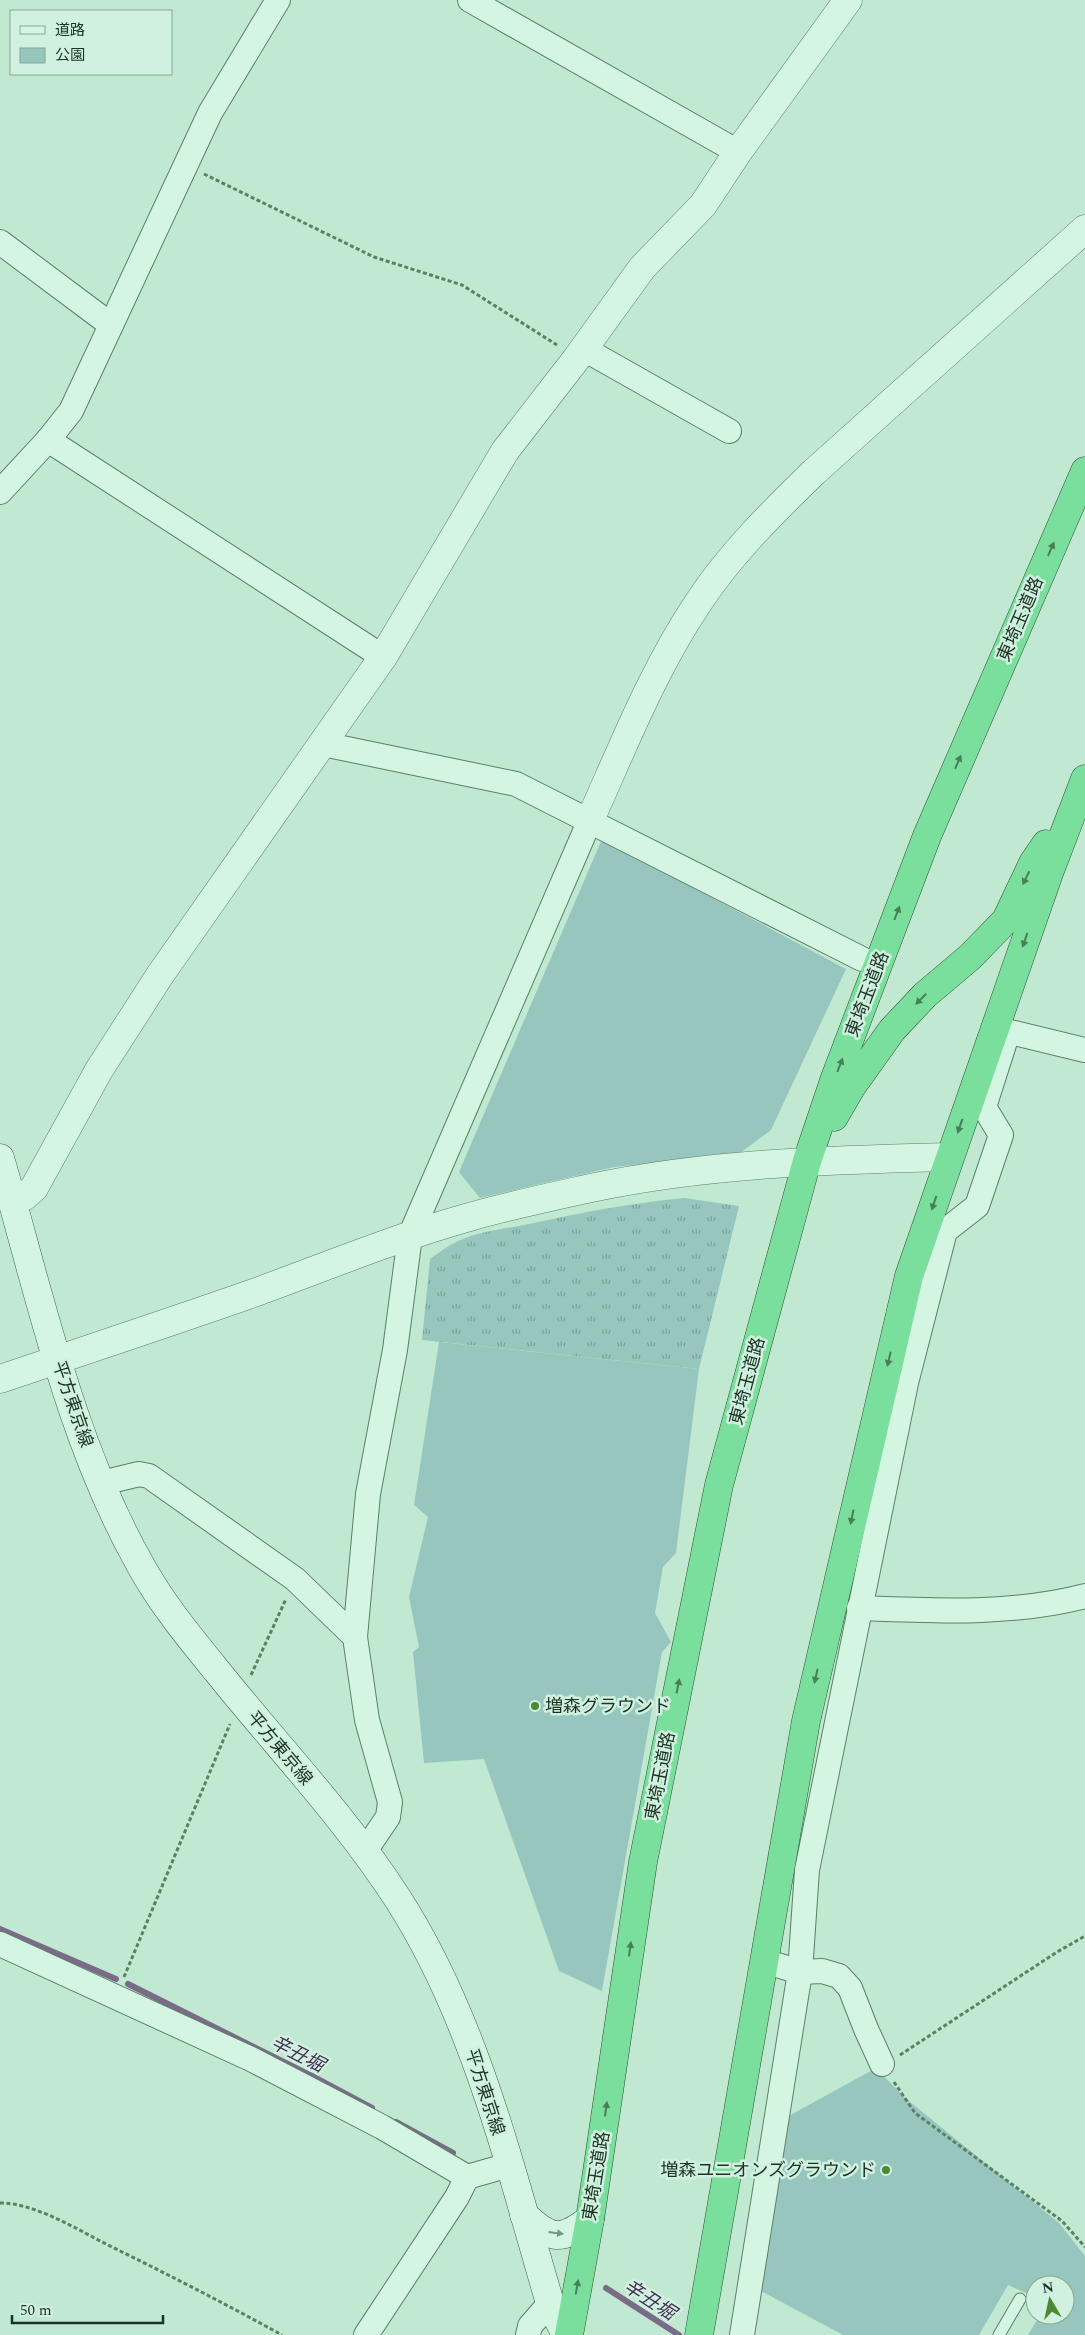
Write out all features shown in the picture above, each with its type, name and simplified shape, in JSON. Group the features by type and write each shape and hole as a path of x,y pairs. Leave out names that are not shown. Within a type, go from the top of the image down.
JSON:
{"highway":[{"name":"東埼玉道路","path":"568,2335 590,2219 643,1862 717,1494 807,1161 835,1078 927,836 1085,471"},
{"path":"807,1161 852,1086 892,1030 925,995 970,957 1006,920 1033,863 1082,786"},
{"path":"699,2335 806,1721 909,1276 950,1157 1001,1030 1082,786"}],"street":[{"path":"0,492 72,411 210,113 278,0"},
{"path":"470,0 738,152"},
{"path":"12,1199 25,1196 34,1188 99,1070 160,974 383,657 504,452 581,354 642,268 703,205 738,152 848,0"},
{"path":"364,1851 388,1817 390,1802 367,1720 355,1637 368,1494 396,1350 410,1236 590,820 652,684 698,602 730,559 772,513 814,472 1085,229"},
{"path":"0,242 111,325"},
{"path":"581,354 730,431"},
{"path":"48,440 383,657"},
{"path":"323,744 516,784 862,959"},
{"path":"742,2335 800,1972 807,1870 906,1383 945,1231 977,1206 1001,1135 984,1107 1001,1030 1085,1050"},
{"path":"0,1379 104,1346 410,1236 467,1218 593,1188 737,1166 807,1161 950,1157"},
{"name":"平方東京線","path":"0,1158 58,1360 102,1484 120,1527 164,1604 364,1851 421,1937 461,2020 509,2165 550,2303 568,2335"},
{"path":"102,1484 140,1474 149,1476 295,1580 355,1637"},
{"path":"859,1608 946,1611 1056,1603 1085,1596"},
{"path":"0,1944 260,2063 382,2127 467,2177 509,2165"},
{"path":"764,1961 800,1972 822,1971 839,1976 850,1988 866,2030 882,2064"},
{"path":"366,2335 457,2197 467,2177"},
{"path":"524,2215 541,2230 558,2235 572,2233 590,2219"},
{"path":"528,2335 530,2326 550,2303"}],"lane":[{"path":"999,2335 1020,2299"}],"path":[{"path":"186,165 374,257 462,285 581,354"},
{"path":"116,1996 240,1700 295,1580"},
{"path":"1085,1936 1057,1952 912,2049 882,2064 915,2113 1062,2221 1085,2247"},
{"path":"0,2203 15,2203 59,2220 198,2289 282,2335"}],"green space":[{"path":"602,839 846,969 771,1130 740,1153 614,1167 480,1198 459,1172"},
{"path":"684,1198 739,1206 699,1369 422,1340 430,1259 452,1244 481,1233 571,1215 627,1205"},
{"name":"増森グラウンド","path":"439,1342 699,1369 676,1553 663,1567 655,1613 671,1642 662,1652 602,1991 559,1971 484,1759 424,1763 413,1652 419,1647 409,1597 428,1517 414,1505"},
{"name":"増森ユニオンズグラウンド","path":"876,2068 904,2097 1059,2223 1085,2256 1085,2335 1028,2335 1034,2325 1075,2325 1075,2275 1025,2275 1025,2293 1008,2285 979,2335 843,2335 759,2290 785,2118"}],"waterway":[{"name":"辛丑堀","path":"0,1929 116,1979"},
{"name":"辛丑堀","path":"128,1984 372,2108"},
{"name":"辛丑堀","path":"396,2122 453,2153"},
{"name":"辛丑堀","path":"606,2288 679,2335"}],"place":[{"name":"増森グラウンド","path":"535,1706"},
{"name":"増森ユニオンズグラウンド","path":"886,2170"}]}
